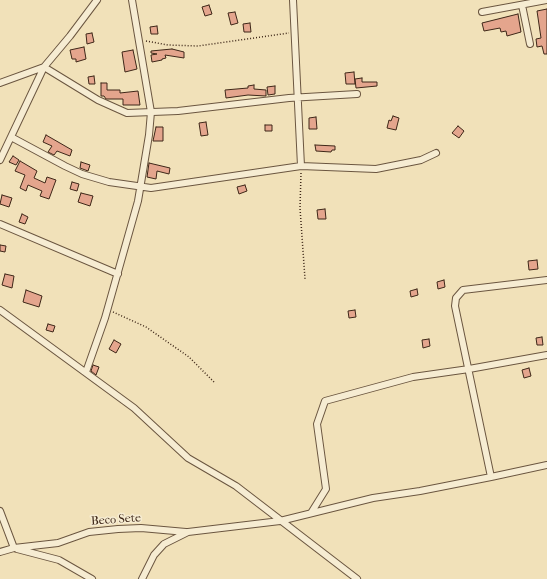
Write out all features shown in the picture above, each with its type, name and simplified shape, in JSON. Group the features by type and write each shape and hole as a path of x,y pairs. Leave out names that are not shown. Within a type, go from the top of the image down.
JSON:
{"street":[{"path":"0,160 44,67 97,0"},
{"path":"86,372 118,274 141,188 151,112 132,0"},
{"path":"293,0 301,166"},
{"path":"482,12 547,0"},
{"path":"522,5 530,44"},
{"path":"0,82 44,67"},
{"path":"44,67 98,100 127,113 151,112 298,97 357,94"},
{"path":"11,137 82,174 109,182 141,188 159,188 301,166 376,169 422,160 436,153"},
{"path":"0,224 118,274"},
{"path":"491,477 456,306 459,293 472,288 547,280"},
{"path":"0,310 86,372 146,418 179,451 200,466 236,486 357,579"},
{"path":"311,513 326,489 317,424 325,401 413,376 469,369 547,355"},
{"path":"142,579 154,555 164,544 188,532 280,521 374,498 420,491 547,465"},
{"path":"0,511 14,548 59,560 92,579"},
{"name":"Beco Sete","path":"0,552 14,548 58,543 89,532 118,528 140,528 188,532"}],"path":[{"path":"139,41 151,41 168,45 198,46 295,32"},
{"path":"301,166 300,208 305,279"},
{"path":"107,310 146,327 189,358 214,382"}],"building":[{"path":"209,5 212,14 205,16 202,7"},
{"path":"547,9 547,54 544,54 542,46 537,47 536,39 541,38 537,11"},
{"path":"235,12 238,23 231,25 228,13"},
{"path":"518,14 521,32 507,36 506,31 501,32 500,28 484,31 482,23"},
{"path":"250,23 251,32 244,32 243,24"},
{"path":"157,26 158,34 151,34 150,27"},
{"path":"92,33 94,42 87,44 86,34"},
{"path":"84,47 86,59 76,62 76,59 72,59 70,50"},
{"path":"172,49 184,52 184,58 165,55 166,58 152,62 151,55 157,54 151,53 151,51"},
{"path":"133,50 137,69 125,72 122,52"},
{"path":"354,72 355,84 346,84 345,73"},
{"path":"94,76 95,84 89,84 88,77"},
{"path":"362,78 362,82 377,82 377,86 356,88 355,79"},
{"path":"101,83 107,83 107,90 120,90 120,93 138,91 140,105 123,105 123,99 106,99 104,96 101,96"},
{"path":"254,85 254,89 266,90 266,96 248,95 226,98 225,90 248,88 248,86"},
{"path":"275,86 275,94 268,95 267,87"},
{"path":"393,116 399,118 396,130 387,128 389,120 391,121"},
{"path":"316,117 317,129 309,129 309,118"},
{"path":"206,122 208,135 201,136 199,123"},
{"path":"265,125 272,125 272,131 265,131"},
{"path":"458,126 464,131 459,138 452,133"},
{"path":"156,127 163,127 163,141 153,141"},
{"path":"46,135 72,150 70,156 57,151 54,155 48,152 52,146 43,142"},
{"path":"315,145 335,146 335,150 332,150 331,152 316,151"},
{"path":"13,156 19,160 16,165 9,162"},
{"path":"20,161 37,171 34,178 45,183 47,177 56,180 49,199 40,196 42,191 28,185 26,191 20,188 25,175 15,171"},
{"path":"81,162 90,165 88,171 80,168"},
{"path":"149,163 170,168 169,174 157,171 156,179 147,177"},
{"path":"72,182 79,184 77,191 70,189"},
{"path":"245,185 247,191 239,194 237,187"},
{"path":"81,193 93,196 90,206 78,202"},
{"path":"2,195 12,198 9,207 0,204"},
{"path":"325,209 326,219 318,219 317,210"},
{"path":"22,214 28,217 25,224 19,222"},
{"path":"0,245 6,246 5,252 0,251"},
{"path":"537,260 538,269 529,270 528,261"},
{"path":"5,274 14,276 12,288 2,285"},
{"path":"444,280 445,287 438,289 437,282"},
{"path":"417,289 418,295 411,297 410,291"},
{"path":"26,290 42,296 39,307 23,302"},
{"path":"355,310 356,317 349,318 348,311"},
{"path":"48,324 55,326 53,332 46,330"},
{"path":"542,337 543,345 537,345 536,338"},
{"path":"429,339 430,346 423,348 422,340"},
{"path":"114,340 121,344 116,353 109,349"},
{"path":"93,365 99,367 96,375 91,371"},
{"path":"529,368 531,376 524,378 522,370"}]}
